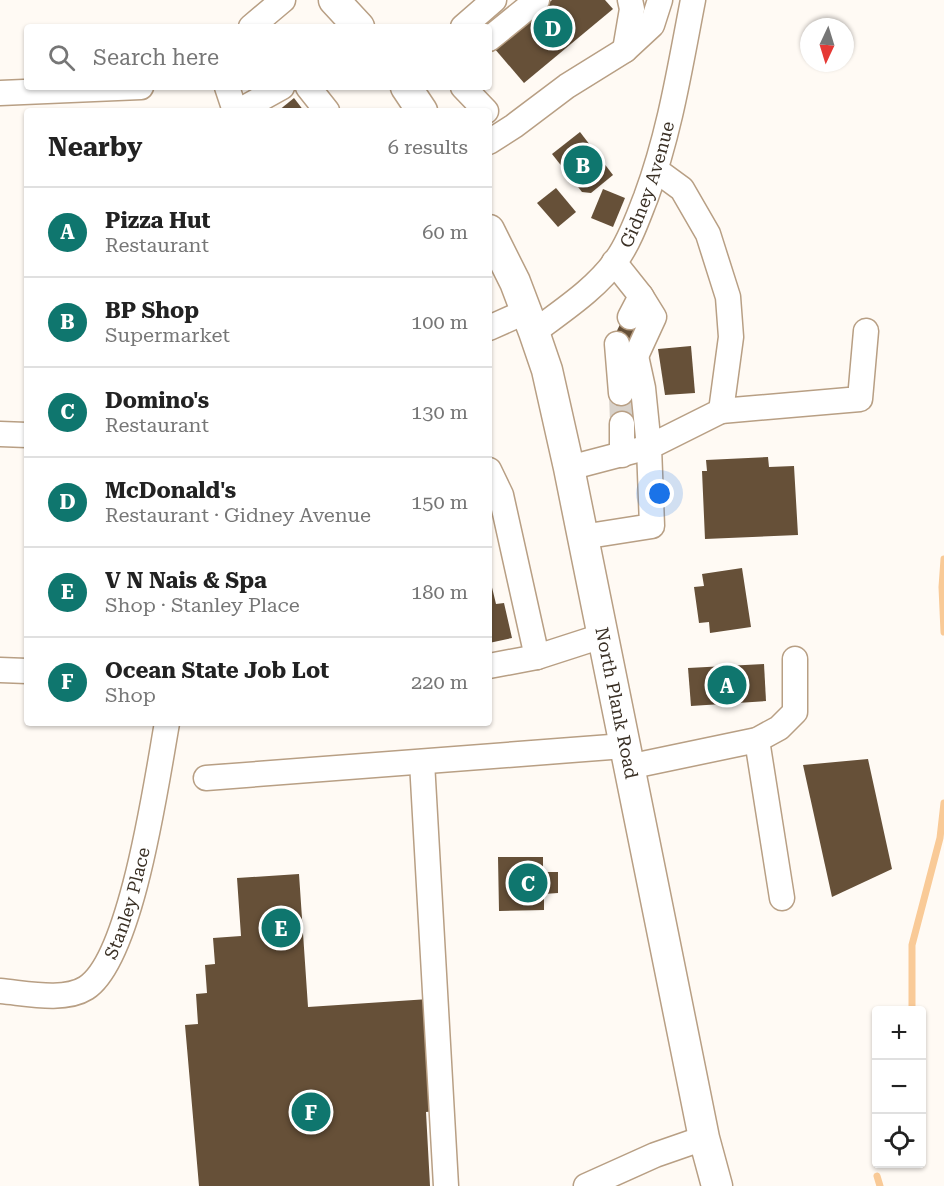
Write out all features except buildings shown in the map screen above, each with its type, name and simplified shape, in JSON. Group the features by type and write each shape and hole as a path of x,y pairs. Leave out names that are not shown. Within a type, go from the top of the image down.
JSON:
{"main road":[{"path":"334,0 356,24"},
{"path":"407,90 420,108"},
{"name":"North Plank Road","path":"492,236 531,321 547,370 569,468 704,1138 717,1186"}],"street":[{"path":"255,24 283,0"},
{"path":"466,24 494,0"},
{"path":"492,37 537,0"},
{"path":"625,50 632,9 630,0"},
{"path":"625,50 646,0"},
{"path":"492,140 567,86 625,50 652,25 660,0"},
{"name":"Gidney Avenue","path":"492,328 531,321 583,295 615,262 637,222 656,170 677,94 693,0"},
{"path":"0,93 70,90"},
{"path":"228,90 236,108"},
{"path":"243,108 276,90"},
{"path":"310,90 325,108"},
{"path":"466,90 484,108"},
{"path":"492,114 514,126"},
{"path":"656,170 682,189 708,234 728,297 730,337 721,411"},
{"path":"615,262 635,306 654,318 624,354 621,393"},
{"path":"569,468 649,447 721,411 860,399 866,330"},
{"path":"582,537 652,526 649,447 643,388 624,354"},
{"path":"622,424 622,455"},
{"path":"0,434 24,435"},
{"path":"492,476 501,495 537,657"},
{"path":"492,665 537,657 602,636"},
{"path":"206,778 422,762 626,757 757,740 779,728 795,712 795,658"},
{"path":"0,670 24,671"},
{"name":"Stanley Place","path":"0,991 62,994 86,989 109,960 131,901 166,726"},
{"path":"757,740 782,898"},
{"path":"422,762 446,1186"},
{"path":"586,1186 655,1155 704,1138"}],"waterway":[{"path":"944,559 942,587 944,632"},
{"path":"912,1006 912,945 940,838 944,803"},
{"path":"877,1176 880,1186"}],"tunnel":[{"path":"621,393 622,424"}],"place":[{"name":"McDonald's","path":"553,28"},
{"name":"BP Shop","path":"583,165"},
{"name":"Pizza Hut","path":"727,685"},
{"name":"Domino's","path":"528,883"},
{"name":"V N Nais & Spa","path":"281,928"},
{"name":"Ocean State Job Lot","path":"311,1112"}]}
